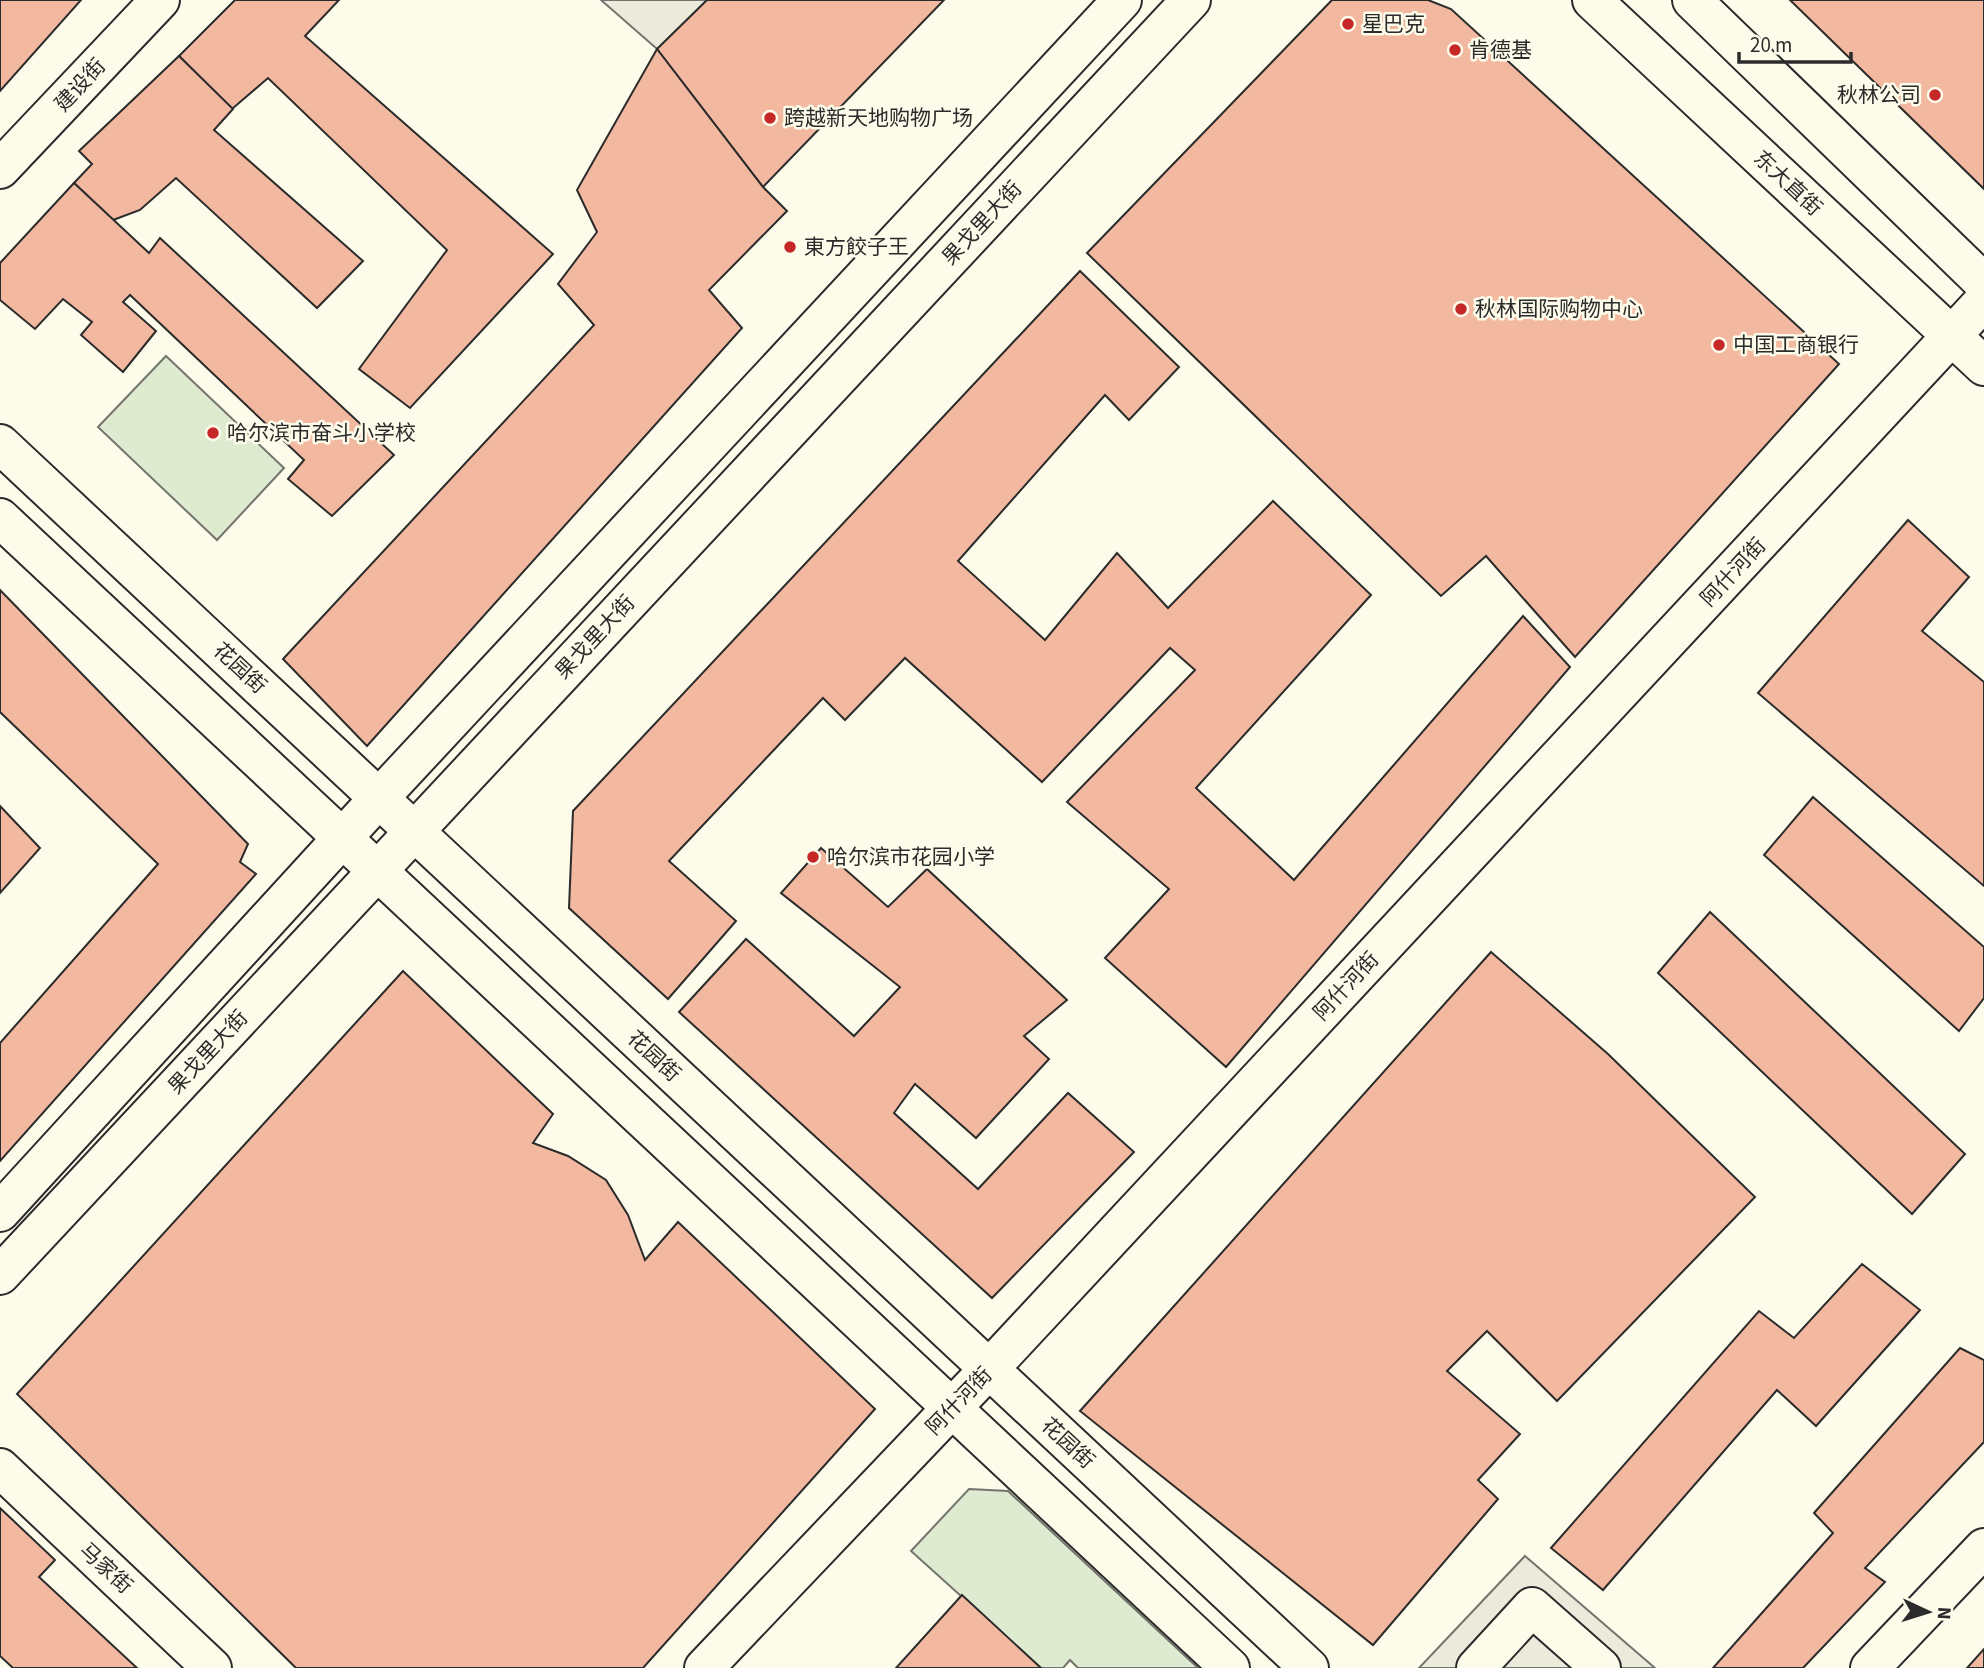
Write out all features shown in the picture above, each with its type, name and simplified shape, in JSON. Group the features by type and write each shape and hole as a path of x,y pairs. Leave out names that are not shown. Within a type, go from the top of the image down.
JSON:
{"main road":[{"name":"建设街","path":"0,169 160,0"},
{"path":"0,1212 379,798 1122,0"},
{"name":"果戈里大街","path":"0,1275 1191,0"},
{"name":"东大直街","path":"1592,0 1984,366"},
{"path":"1692,0 1984,284"},
{"name":"阿什河街","path":"704,1668 989,1369 1984,301"},
{"name":"花园街","path":"0,444 1309,1668"},
{"path":"0,518 1230,1668"},
{"name":"马家街","path":"0,1468 212,1668"},
{"path":"1870,1668 1984,1548"},
{"path":"1476,1668 1532,1607 1601,1668"}],"green space":[{"path":"166,356 284,468 217,540 98,427"},
{"path":"969,1489 1008,1491 1198,1668 1078,1668 1070,1660 1063,1668 1041,1668 911,1551"}],"shaded area":[{"path":"601,0 707,0 657,49"},
{"path":"1525,1556 1655,1668 1419,1668"}],"building":[{"path":"0,0 81,0 0,91"},
{"path":"235,0 339,0 305,36 553,254 410,408 359,369 447,250 268,78 232,109 179,56"},
{"name":"跨越新天地购物广场","path":"707,0 944,0 763,187 657,49"},
{"name":"秋林国际购物中心","path":"1332,0 1428,0 1451,9 1839,364 1575,657 1486,556 1441,596 1087,253"},
{"name":"秋林公司","path":"1790,0 1984,0 1984,189"},
{"path":"657,49 763,187 787,211 709,290 742,328 367,746 283,659 594,325 558,284 597,232 577,190"},
{"path":"179,56 233,109 214,130 363,261 317,308 176,178 140,210 113,220 74,183 92,164 79,151"},
{"path":"74,183 149,253 160,238 394,455 332,516 288,479 304,460 130,295 123,302 156,331 123,372 81,335 92,322 63,299 35,329 0,300 0,263"},
{"path":"1080,271 1179,367 1129,420 1105,395 958,561 1045,640 1117,553 1168,608 1273,501 1371,595 1196,788 1294,880 1523,616 1570,667 1226,1067 1105,958 1169,889 1067,802 1195,670 1170,648 1042,782 905,658 845,720 823,698 669,861 736,921 668,999 569,908 573,811"},
{"path":"1908,520 1969,577 1922,631 1984,682 1984,886 1758,693"},
{"path":"0,590 248,844 240,862 256,874 0,1161 0,1043 158,864 0,712"},
{"path":"1813,797 1984,947 1984,998 1959,1031 1764,855"},
{"path":"0,806 40,848 0,893"},
{"path":"821,848 888,907 927,869 1067,1000 1024,1036 1049,1059 976,1138 915,1084 894,1113 978,1189 1068,1093 1134,1152 992,1298 679,1012 746,939 854,1036 900,987 781,893"},
{"path":"1710,912 1965,1154 1912,1214 1658,973"},
{"path":"1491,952 1608,1054 1755,1197 1557,1401 1487,1331 1447,1371 1520,1434 1478,1480 1498,1499 1373,1645 1080,1411"},
{"path":"403,971 553,1114 533,1143 568,1156 606,1180 628,1215 645,1260 678,1222 875,1409 643,1668 296,1668 17,1394"},
{"path":"1862,1264 1920,1310 1816,1426 1777,1390 1603,1590 1551,1548 1759,1311 1794,1338"},
{"path":"1960,1348 1984,1360 1984,1442 1865,1568 1885,1582 1803,1668 1713,1668 1833,1533 1814,1513"},
{"path":"0,1508 55,1560 39,1577 137,1668 13,1668 0,1656"},
{"path":"962,1595 1041,1668 896,1668"},
{"path":"1984,1649 1984,1668 1967,1668"}],"place":[{"name":"星巴克","path":"1348,24"},
{"name":"肯德基","path":"1455,50"},
{"name":"秋林公司","path":"1935,95"},
{"name":"跨越新天地购物广场","path":"770,118"},
{"name":"東方餃子王","path":"790,247"},
{"name":"秋林国际购物中心","path":"1461,309"},
{"name":"中国工商银行","path":"1719,345"},
{"name":"哈尔滨市奋斗小学校","path":"213,433"},
{"name":"哈尔滨市花园小学","path":"813,857"}]}
